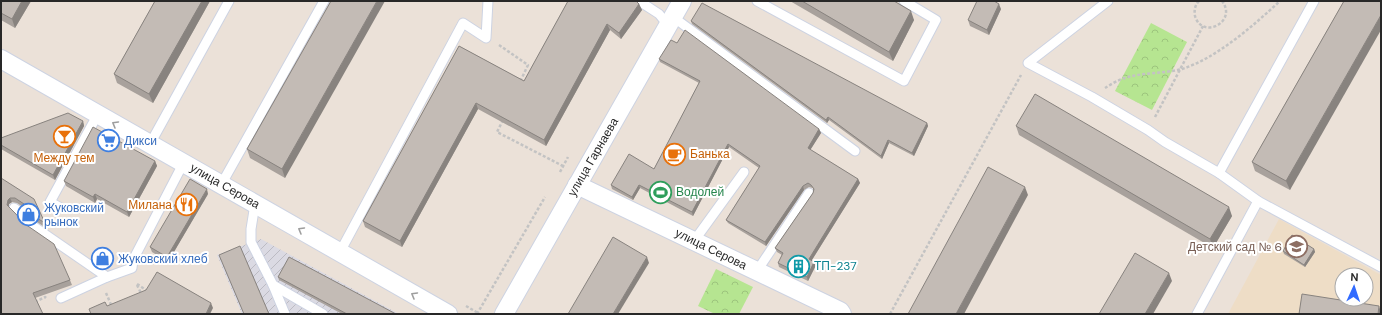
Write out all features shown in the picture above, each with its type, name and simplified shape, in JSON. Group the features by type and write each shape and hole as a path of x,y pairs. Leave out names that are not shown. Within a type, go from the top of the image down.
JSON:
{"street":[{"name":"улица Гарнаева","path":"504,314 682,1"},
{"name":"улица Серова","path":"1,59 184,162 221,185 448,314"},
{"name":"улица Серова","path":"577,185 840,311 842,314"}],"lane":[{"path":"150,144 228,1"},
{"path":"221,185 324,1"},
{"path":"486,38 488,1"},
{"path":"639,1 671,21 855,151"},
{"path":"757,1 904,82 936,20 904,1"},
{"path":"1108,1 1028,63 1092,97 1148,130 1165,142 1219,173 1258,201 1381,267"},
{"path":"1219,173 1314,1"},
{"path":"340,252 463,23 486,38"},
{"path":"61,208 50,202 98,114"},
{"path":"61,298 132,268 132,260 184,162"},
{"path":"694,241 744,172"},
{"path":"757,271 809,193"},
{"path":"1196,314 1258,201"},
{"path":"255,204 251,229 251,242 284,314"},
{"path":"14,208 21,213 30,224 104,279"},
{"path":"272,285 322,314"}],"path":[{"path":"1199,1 1195,7 1194,13 1199,23 1208,27 1214,27 1222,22 1226,12 1226,7 1222,1"},
{"path":"1092,97 1121,79 1181,69 1200,61 1231,43 1280,1"},
{"path":"1148,130 1203,26"},
{"path":"486,38 528,65 519,85"},
{"path":"890,314 1028,63"},
{"path":"503,118 497,132 563,166"},
{"path":"132,268 142,296"},
{"path":"104,279 112,307"},
{"path":"137,284 150,293"},
{"path":"31,303 45,297"}],"shaded area":[{"name":"Детский сад № 6","path":"1279,219 1366,267 1334,267 1334,307 1374,307 1374,271 1381,275 1381,314 1228,314"},
{"path":"261,239 399,314 242,314 217,255"}],"green space":[{"path":"1151,23 1187,42 1152,110 1115,91"},
{"path":"716,269 753,287 739,314 715,314 698,306"}],"building":[{"path":"1,1 22,1 12,19 1,13"},
{"path":"155,1 202,1 149,94 114,74"},
{"path":"331,1 377,1 282,169 247,149"},
{"path":"568,1 636,1 639,4 619,33 607,24 544,140 476,103 400,241 363,221 459,46 524,81"},
{"path":"802,1 894,1 911,11 889,52"},
{"path":"977,1 994,1 999,4 987,30 968,20"},
{"path":"1344,1 1381,1 1381,15 1286,181 1252,162"},
{"path":"702,3 927,123 912,153 888,140 881,156 828,117 826,120 691,21"},
{"path":"685,30 819,129 808,148 858,179 809,259 814,262 807,277 778,263 783,253 775,248 813,193 814,189 808,183 803,186 765,242 726,220 760,166 728,144 692,212 639,185 632,197 611,185 629,154 654,169 700,81 659,59 671,40 677,43"},
{"path":"1035,94 1229,207 1210,239 1016,126"},
{"path":"68,113 83,121 53,175 1,145 1,138"},
{"path":"93,127 155,161 127,212 95,194 93,197 64,181"},
{"path":"988,167 1025,187 956,314 908,314"},
{"path":"1,178 34,199 45,223 32,215 24,204 15,198 10,198 7,205 25,224 54,244 70,280 33,293 43,314 1,314"},
{"path":"190,179 207,189 167,257 150,247"},
{"path":"1292,235 1314,249 1304,265 1283,251"},
{"path":"613,237 647,257 613,314 568,314"},
{"path":"240,246 269,314 244,314 219,255"},
{"path":"1135,253 1169,273 1145,314 1099,314"},
{"path":"289,257 396,314 347,314 278,277"},
{"path":"157,272 211,303 206,314 91,314 89,309 105,302 107,306 146,290"},
{"path":"1302,294 1334,299 1334,307 1379,306 1378,314 1299,314"}],"place":[{"name":"Между тем","path":"64,137"},
{"name":"Дикси","path":"108,141"},
{"name":"Банька","path":"674,154"},
{"name":"Водолей","path":"661,192"},
{"name":"Милана","path":"187,205"},
{"name":"Жуковский рынок","path":"28,215"},
{"name":"Детский сад № 6","path":"1297,247"},
{"name":"Жуковский хлеб","path":"102,259"},
{"name":"ТП-237","path":"798,266"}]}
